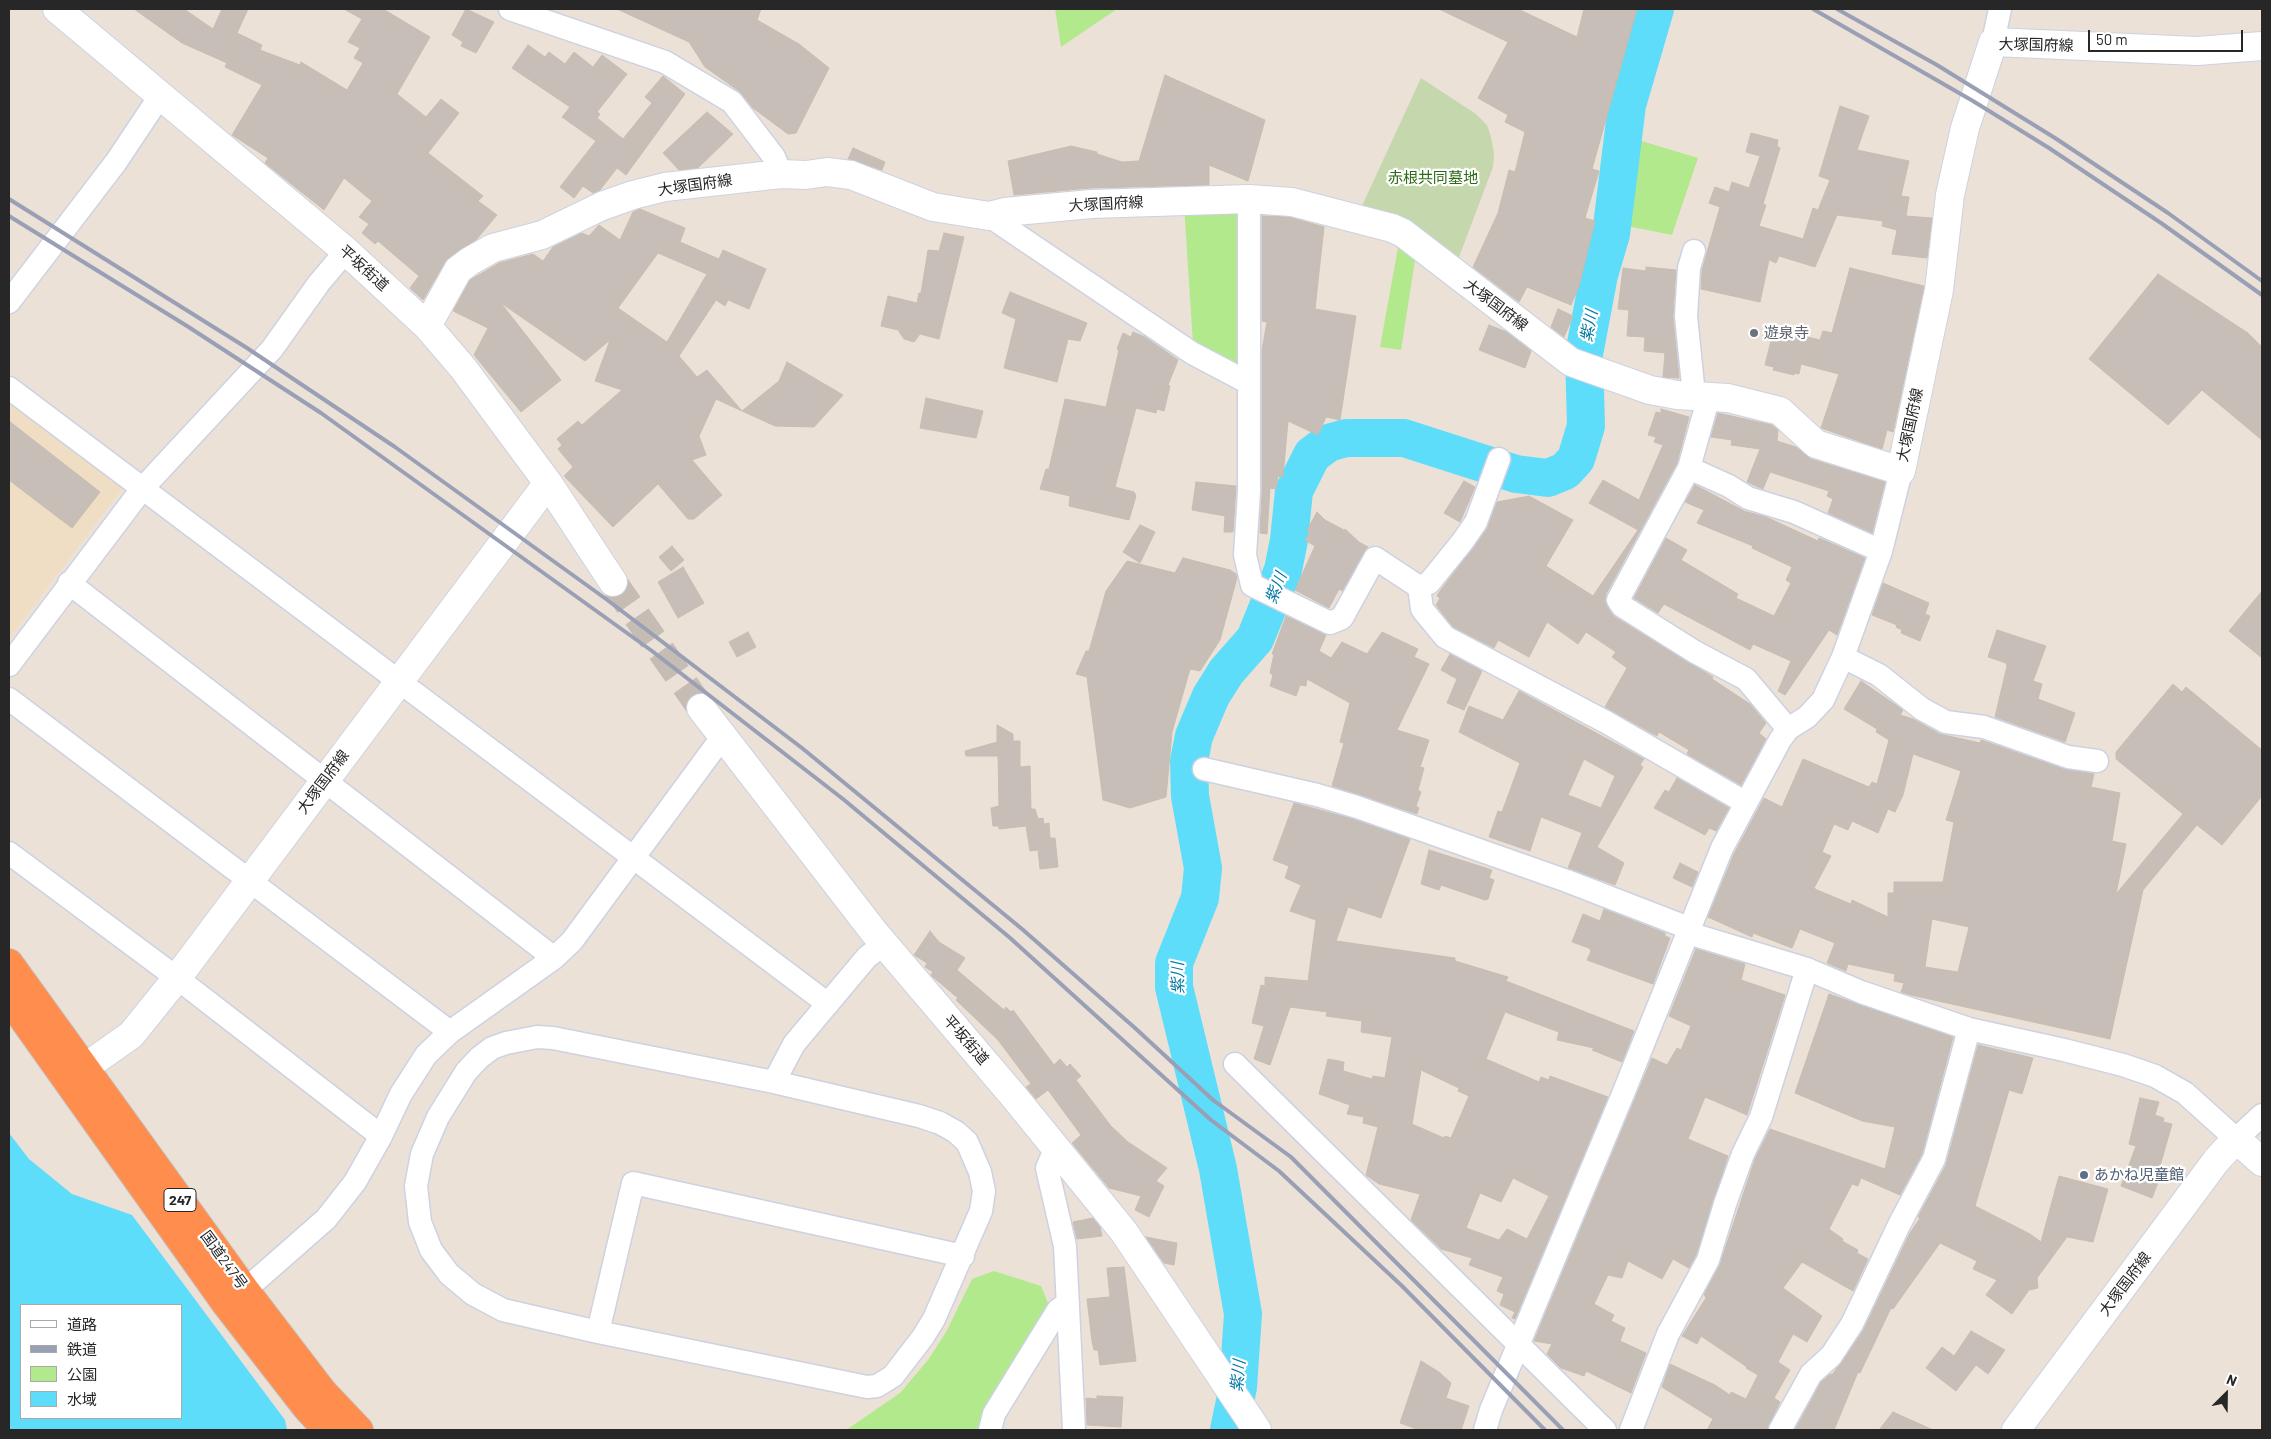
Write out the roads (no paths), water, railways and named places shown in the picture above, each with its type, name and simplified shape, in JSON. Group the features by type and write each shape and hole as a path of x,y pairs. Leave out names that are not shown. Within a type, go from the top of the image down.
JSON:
{"highway":[{"name":"国道247号","path":"9,963 245,1290 323,1392 359,1430"},
{"name":"国道247号","path":"9,999 226,1304 306,1407 327,1430"}],"main road":[{"name":"平坂街道","path":"59,10 346,251 427,326 463,368 548,483 613,582"},
{"name":"大塚国府線","path":"427,326 458,270 493,248 542,235 602,206 633,194 665,187 782,174 806,175 827,172 851,175 933,207 989,216 1005,212 1091,204 1249,199 1292,202 1392,228 1403,233 1570,362 1650,390 1677,395 1746,401 1780,411 1816,444 1901,471 1939,290 1952,185 1965,128 1993,42 2197,51 2262,46"},
{"name":"大塚国府線","path":"84,1068 131,1034 177,978 548,483"},
{"name":"平坂街道","path":"701,708 884,944 1056,1147 1124,1232 1250,1423"},
{"name":"大塚国府線","path":"2016,1430 2216,1161 2236,1139"},
{"path":"2236,1139 2262,1162"}],"street":[{"path":"510,9 666,62 732,102 774,157 782,174"},
{"path":"1993,42 2000,9"},
{"path":"9,302 17,276 116,162 160,96"},
{"path":"1249,199 1249,492 1245,555 1252,585 1330,623 1342,618 1375,558 1419,588 1422,609 1445,637 1606,722 1746,802"},
{"path":"989,216 1192,354 1249,383"},
{"path":"9,664 68,583 142,489 272,349 319,283 346,251"},
{"path":"1694,252 1689,268 1686,316 1701,396 1689,468 1618,600 1622,606 1687,647 1746,679 1788,729"},
{"path":"9,388 828,1004"},
{"path":"1419,588 1429,583 1476,522 1499,459"},
{"path":"1689,468 1729,486 1748,498 1794,512 1881,551"},
{"path":"1485,1430 1517,1345 1722,848 1780,740 1788,729 1807,718 1823,700 1843,658 1881,551 1901,471"},
{"path":"68,583 554,958"},
{"path":"1843,658 1879,675 1922,709 1946,722 1984,727 2068,757 2097,761"},
{"path":"9,699 250,879 450,1032"},
{"path":"245,1290 326,1220 355,1182 381,1136 401,1094 426,1055 450,1032 554,958 572,941 723,736"},
{"path":"1204,769 1317,795 1357,807 1567,881 1681,925 1688,933 1807,969 1861,992 1969,1029 2098,1059 2155,1076 2185,1093 2236,1139 2262,1115"},
{"path":"9,853 177,978 381,1136"},
{"path":"774,1082 794,1044 867,957 884,944"},
{"path":"1631,1430 1668,1334 1708,1260 1743,1154 1761,1117 1807,969"},
{"path":"1780,1430 1811,1374 1831,1356 1852,1324 1899,1225 1934,1159 1969,1029"},
{"path":"523,1038 553,1038 774,1082 919,1116 940,1123 956,1132 967,1142 980,1172 984,1191 981,1211 963,1256 923,1337 893,1376 877,1386 867,1387 598,1332 503,1310 487,1303 472,1294 449,1274 424,1236 417,1207 417,1171 438,1117 466,1072 492,1048 523,1038"},
{"path":"1236,1064 1517,1345 1605,1430"},
{"path":"1056,1147 1047,1168 1065,1246 1074,1430"},
{"path":"598,1332 633,1182 963,1256"},
{"path":"990,1430 994,1414 1058,1310 1068,1303"}],"water":[{"path":"9,1133 29,1159 72,1194 132,1215 285,1420 287,1430 9,1430"}],"waterway":[{"name":"紫川","path":"1229,1430 1238,1387 1243,1314 1218,1169 1174,987 1174,963 1200,898 1203,868 1190,796 1189,761 1194,736 1211,696 1226,672 1255,639 1283,570 1289,540 1294,491 1312,455 1328,443 1346,438 1404,438 1516,474 1548,478 1565,471 1576,459 1586,426 1584,354 1599,275 1611,234 1627,105 1655,9"}],"tunnel":[{"path":"613,582 701,708"}],"railway":[{"path":"1813,9 1973,101 2049,148 2161,223 2262,295"},
{"path":"1837,9 1937,65 2055,138 2168,213 2262,281"},
{"path":"9,199 247,348 395,447 606,599 802,748 1022,929 1135,1028 1213,1100 1291,1157 1563,1430"},
{"path":"9,216 187,326 321,413 652,651 843,799 1009,937 1211,1120 1279,1171 1402,1286 1545,1430"}],"place":[{"name":"遊泉寺","path":"1754,333"},
{"name":"あかね児童館","path":"2084,1175"}],"park label":[{"name":"赤根共同墓地","path":"1433,178"}]}
